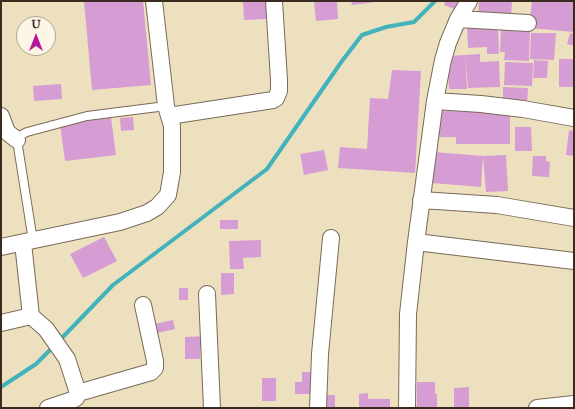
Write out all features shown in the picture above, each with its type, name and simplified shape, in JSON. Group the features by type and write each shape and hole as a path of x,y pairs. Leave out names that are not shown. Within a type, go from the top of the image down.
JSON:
{"street":[{"path":"1,248 120,222 147,213 157,207 168,195 172,172 172,126 168,111 154,1"},
{"path":"168,111 273,100 276,98 279,92 279,80 274,1"},
{"path":"407,408 408,314 421,200 435,101 448,42 458,19 469,1"},
{"path":"458,19 528,23"},
{"path":"435,101 522,108 574,118"},
{"path":"1,116 7,132 17,140"},
{"path":"421,200 497,205 574,218"},
{"path":"318,408 320,354 331,238"},
{"path":"28,242 31,316 46,329 67,359 78,393 76,398 48,408"},
{"path":"416,242 574,261"},
{"path":"207,294 212,408"},
{"path":"78,393 151,372 155,368 156,362 143,305"},
{"path":"1,324 31,316"},
{"path":"538,408 574,404"}],"lane":[{"path":"28,242 17,140 21,135 27,132 87,116 168,111"}],"building":[{"path":"84,1 143,1 151,85 92,90"},
{"path":"243,1 266,1 267,19 244,20"},
{"path":"314,1 337,1 338,19 316,21"},
{"path":"351,1 376,1 376,2 352,5"},
{"path":"445,1 463,1 459,11 444,5"},
{"path":"479,1 512,1 511,19 478,17"},
{"path":"532,1 574,1 574,32 529,28"},
{"path":"498,25 499,54 487,54 487,47 468,48 467,26"},
{"path":"501,27 530,29 529,61 504,60 505,52 500,52"},
{"path":"531,33 556,33 554,60 530,59"},
{"path":"570,33 574,34 574,46 567,44"},
{"path":"480,54 480,62 499,61 500,87 468,88 465,55"},
{"path":"465,55 467,89 449,89 447,56"},
{"path":"559,59 574,59 574,87 559,87"},
{"path":"534,60 548,61 547,78 533,78"},
{"path":"505,62 533,63 532,86 504,85"},
{"path":"392,70 421,71 415,173 338,168 340,147 367,149 370,98 388,99"},
{"path":"61,84 62,99 34,101 33,86"},
{"path":"503,87 528,88 527,107 503,102"},
{"path":"438,111 510,112 510,144 456,144 456,137 437,137"},
{"path":"111,117 116,155 65,161 60,124"},
{"path":"133,117 134,130 121,131 120,118"},
{"path":"515,127 531,127 532,151 515,151"},
{"path":"569,130 574,131 574,156 566,155"},
{"path":"324,150 328,170 304,175 300,154"},
{"path":"434,152 483,156 481,187 431,183"},
{"path":"506,155 508,191 486,192 483,156"},
{"path":"533,156 546,156 546,161 550,162 549,177 532,176"},
{"path":"220,220 238,220 238,229 220,229"},
{"path":"104,237 117,261 83,278 70,254"},
{"path":"261,240 261,257 243,258 244,269 230,269 229,241"},
{"path":"221,273 234,273 234,294 221,295"},
{"path":"179,288 188,288 188,300 179,300"},
{"path":"173,320 175,329 157,333 155,324"},
{"path":"206,336 206,348 200,348 200,359 185,359 185,337"},
{"path":"302,372 315,372 315,394 295,394 295,382 302,382"},
{"path":"262,378 276,378 276,401 262,401"},
{"path":"417,382 435,382 437,408 410,408 410,405 417,406"},
{"path":"469,387 469,407 454,408 454,388"},
{"path":"368,393 368,399 390,399 390,408 359,408 359,394"},
{"path":"320,395 335,395 335,408 320,408"}],"waterway":[{"path":"59,341 113,285 267,169 342,61 362,35 386,27 414,22 435,1"},
{"path":"1,387 36,364 54,346"}]}
